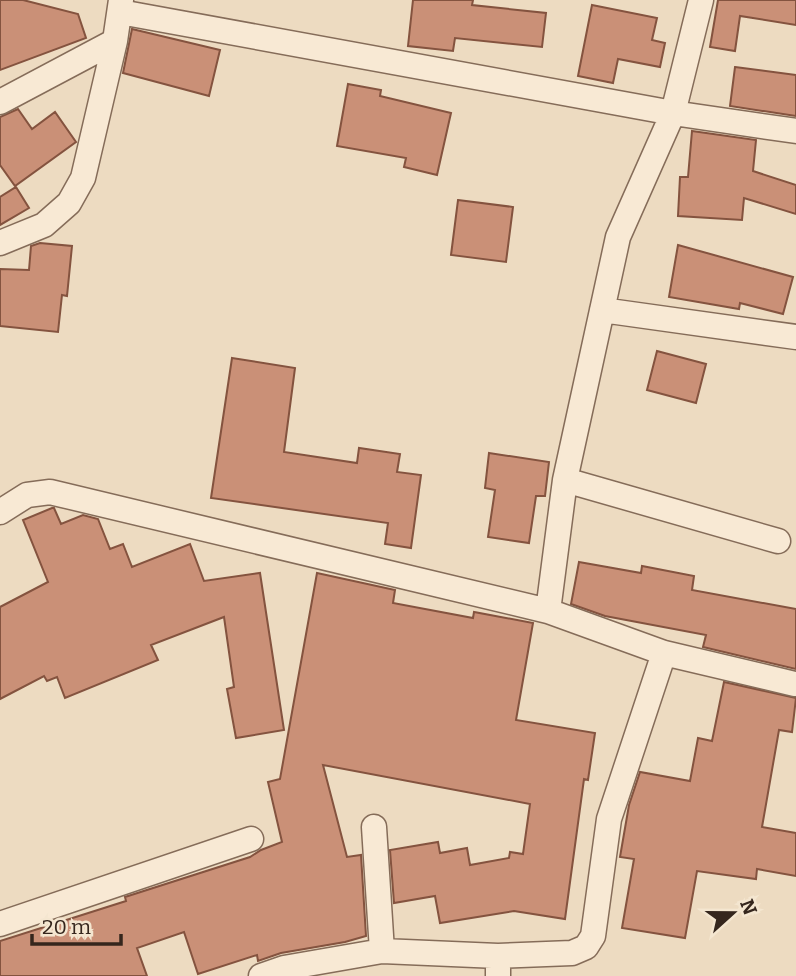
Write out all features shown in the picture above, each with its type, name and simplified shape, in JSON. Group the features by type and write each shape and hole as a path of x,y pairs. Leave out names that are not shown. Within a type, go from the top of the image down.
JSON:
{"street":[{"path":"548,611 565,480 618,237 673,113 701,0"},
{"path":"0,243 44,225 69,203 82,178 115,41 120,6 673,113 796,131"},
{"path":"0,102 115,41"},
{"path":"601,310 796,337"},
{"path":"565,480 778,541"},
{"path":"0,512 27,495 50,492 548,611 664,653 795,684"},
{"path":"261,976 284,968 382,951 498,966 572,953 586,947 593,936 609,819 664,653"},
{"path":"374,827 382,951"},
{"path":"0,924 251,839"}],"building":[{"path":"0,0 23,0 78,14 86,38 0,70"},
{"path":"413,0 473,0 472,5 546,13 542,47 455,38 453,51 408,46"},
{"path":"718,0 796,0 796,25 740,16 735,51 710,47"},
{"path":"592,5 657,18 652,40 665,43 660,67 618,59 613,83 578,76"},
{"path":"132,29 220,50 209,96 123,73"},
{"path":"735,67 796,75 796,116 730,106"},
{"path":"348,84 381,90 380,96 451,113 437,175 404,167 406,158 337,146"},
{"path":"18,109 32,129 55,112 76,142 15,186 0,165 0,117"},
{"path":"692,131 756,140 753,171 796,185 796,214 744,198 742,220 678,216 680,177 688,177"},
{"path":"16,187 29,208 0,225 0,197"},
{"path":"458,200 513,207 506,262 451,255"},
{"path":"40,243 72,246 67,296 62,295 58,332 0,326 0,269 29,270 31,246"},
{"path":"678,245 793,277 783,314 740,303 739,309 669,297"},
{"path":"657,351 706,364 696,403 647,390"},
{"path":"232,358 295,368 284,452 357,463 359,448 400,454 397,472 421,475 411,548 385,544 388,523 211,498"},
{"path":"489,453 549,462 545,496 536,496 529,543 488,537 495,490 485,488"},
{"path":"52,508 61,524 83,515 98,519 110,549 123,544 132,567 190,544 204,581 260,573 284,730 236,738 227,689 234,687 224,617 151,645 158,660 65,698 57,677 47,681 44,676 0,699 0,607 48,582 23,520"},
{"path":"579,562 641,573 642,566 694,576 692,590 796,609 796,669 703,647 706,635 605,616 571,604"},
{"path":"317,573 395,590 393,603 473,618 474,612 533,623 516,720 595,733 588,780 584,779 565,919 514,911 440,923 435,896 394,903 390,850 438,842 440,853 467,848 470,865 509,858 510,852 523,854 530,804 323,765 347,857 361,855 366,936 281,953 258,961 257,955 198,974 184,932 137,948 147,976 0,976 0,941 126,901 125,897 250,857 282,842 268,782 280,779"},
{"path":"724,682 796,698 792,732 779,730 762,827 796,833 796,876 757,869 756,879 697,871 685,938 622,928 634,859 620,857 629,805 640,772 690,781 698,738 712,741"}]}
